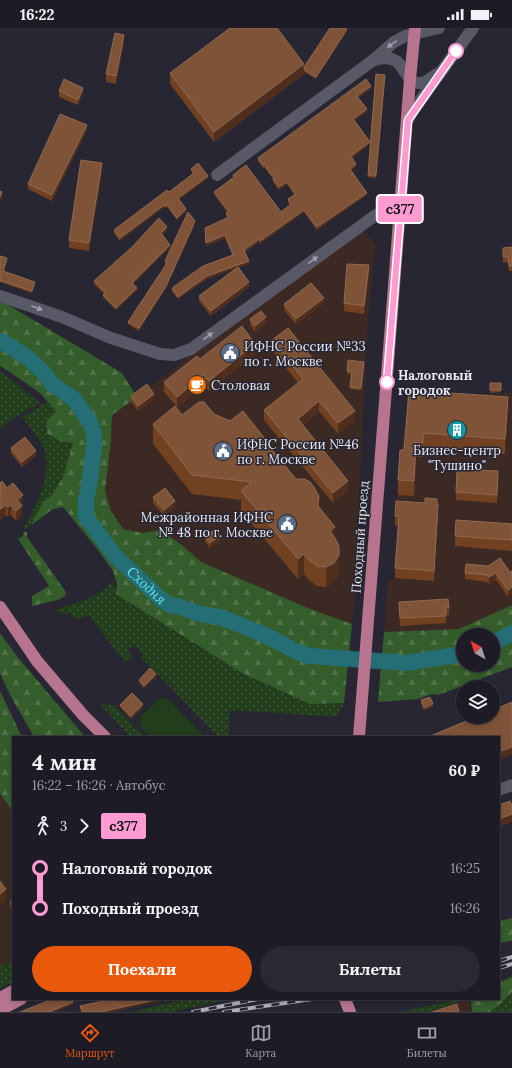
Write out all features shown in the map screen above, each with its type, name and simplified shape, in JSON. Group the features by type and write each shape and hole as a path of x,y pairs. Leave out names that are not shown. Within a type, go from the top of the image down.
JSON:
{"main road":[{"name":"Походный проезд","path":"359,736 415,31"},
{"path":"0,607 37,661 83,715 104,736"},
{"path":"0,998 12,992"},
{"path":"0,1010 19,1000"},
{"path":"345,1000 350,1012"}],"street":[{"path":"217,174 372,61 394,42 415,31 439,28"},
{"path":"408,120 472,28"},
{"path":"372,61 381,58 396,61 415,83 426,82 444,68"},
{"path":"0,296 62,317 111,338 160,354 174,355 191,349 373,217 380,213 400,208"},
{"path":"500,790 512,785"}],"shaded area":[{"name":"Налоговый городок","path":"362,230 376,244 366,348 354,580 355,596 352,624 310,609 200,562 182,545 160,530 143,533 123,529 111,511 105,491 111,440 112,415 195,351"},
{"path":"512,393 512,605 461,628 384,632 388,579 394,579 398,527 395,526 399,464 409,398"},
{"path":"0,793 12,811 12,960 0,966"},
{"path":"469,1000 471,1012 427,1012"}],"green space":[{"path":"0,300 122,373 137,397 112,415 111,440 105,491 111,511 123,529 143,533 160,530 182,545 201,562 310,609 352,624 344,703 310,704 242,673 116,594 117,584 113,571 95,546 63,507 53,509 31,525 43,502 52,495 63,477 73,443 60,441 47,433 47,420 56,411 40,393 0,366"},
{"path":"0,372 6,375 40,403 12,419 0,429"},
{"path":"47,402 56,411 60,441 73,443 63,477 52,495 43,502 31,525 23,530 42,489 46,466 42,445 22,417"},
{"path":"24,532 27,532 27,537 66,592 65,596 58,600 32,606 32,596 49,586 18,539 23,536"},
{"path":"113,581 116,594 242,673 310,704 344,703 337,717 230,710 229,736 218,736 141,657 143,655 134,645 127,650 133,657 126,663 89,616 75,619 70,613 61,614 56,610 94,596 108,587"},
{"path":"512,605 512,667 500,672 500,628 461,628"},
{"path":"456,629 456,672 499,672 478,680 456,680 456,688 438,695 432,694 418,699 378,702 384,632"},
{"path":"0,633 16,655 84,736 33,736 10,695 0,673"},
{"path":"0,691 22,736 12,736 12,811 0,793"},
{"path":"165,698 169,700 204,736 150,736 142,728 140,720 141,716 158,700"},
{"path":"100,704 114,705 144,736 130,736"},
{"path":"512,918 512,941 500,943 500,921"},
{"path":"12,960 12,982 0,988 0,966"},
{"path":"512,977 512,992 502,1003 490,1012 472,1012 471,1000 500,1000 500,982"},
{"path":"512,992 512,1012 490,1012 502,1003"},
{"path":"182,1000 228,1000 169,1012 131,1012"},
{"path":"455,1000 465,1000 427,1012 401,1012"}],"building":[{"path":"230,28 277,28 304,64 214,132 170,73"},
{"path":"330,28 347,29 316,77 304,69 304,67"},
{"path":"115,33 124,35 116,76 106,74"},
{"path":"376,74 385,75 376,175 368,175"},
{"path":"64,79 83,88 78,100 59,91"},
{"path":"366,79 371,86 357,96 367,109 353,119 370,142 351,156 356,164 350,169 367,193 317,227 304,210 260,241 259,239 244,250 249,261 207,276 178,297 172,288 203,266 233,255 225,235 206,243 205,228 229,217 226,213 229,211 214,192 234,177 233,175 246,165 281,212 291,204 288,199 296,194 287,182 279,187 273,179 275,179 258,158"},
{"path":"60,114 87,125 52,195 28,184"},
{"path":"81,160 102,163 89,243 69,240"},
{"path":"198,163 208,176 178,198 186,209 177,218 167,204 165,206 164,205 120,238 114,230 167,190 169,192 194,173 191,169"},
{"path":"188,212 195,221 166,286 139,328 128,322 167,263 165,261"},
{"path":"159,218 167,227 161,233 170,245 132,283 137,288 116,308 103,295 106,293 94,281 131,248"},
{"path":"512,247 512,266 509,266 508,257 503,257 503,248"},
{"path":"0,256 7,258 3,271 35,282 32,291 0,280"},
{"path":"347,264 369,265 364,306 344,303"},
{"path":"238,267 249,282 211,311 199,296"},
{"path":"311,283 324,298 296,319 284,304"},
{"path":"261,311 266,317 255,326 250,319"},
{"path":"242,326 255,344 209,381 204,375 177,397 164,382 197,356 200,359"},
{"path":"288,328 355,411 338,423 319,401 298,419 348,481 333,493 264,410 303,379 272,340"},
{"path":"348,360 364,362 361,388 350,387 352,371 347,371"},
{"path":"490,383 501,383 501,390 490,390"},
{"path":"147,384 154,394 138,406 131,396"},
{"name":"Бизнес-центр \"Тушино\"","path":"409,390 508,397 505,439 423,433 423,443 416,442 414,481 398,480 400,450 404,450"},
{"path":"199,402 204,402 214,414 230,421 243,411 296,479 305,479 310,482 319,496 318,506 335,527 330,531 339,546 339,555 334,563 326,567 317,566 304,554 298,559 241,491 252,482 192,475 153,424 175,406 182,415"},
{"path":"25,437 36,451 22,462 11,448"},
{"path":"457,469 498,471 497,495 456,492"},
{"path":"2,481 7,488 13,483 23,495 17,500 22,506 16,511 11,505 8,507 6,505 0,509 0,483"},
{"path":"165,488 175,501 164,510 153,497"},
{"path":"425,498 437,499 438,504 434,571 395,568 399,516 395,516 396,501 425,503"},
{"path":"456,520 512,524 512,540 455,536"},
{"path":"215,529 220,536 210,543 205,536"},
{"path":"500,558 510,572 512,571 512,587 508,590 496,573 489,577 487,575 465,573 466,564 488,566"},
{"path":"448,599 449,607 445,607 446,616 400,618 399,602"},
{"path":"150,668 156,674 144,686 139,680"},
{"path":"132,693 143,704 131,716 120,705"},
{"path":"430,697 433,704 424,708 421,700"},
{"path":"512,702 512,747 500,752 500,736 430,736 459,724 500,724 500,707"},
{"path":"510,801 512,806 512,814 500,819 500,805"},
{"path":"0,881 6,889 0,894"},
{"path":"50,1000 72,1000 73,1002 51,1011 52,1012 20,1012"},
{"path":"108,1000 154,1000 100,1012 82,1012 80,1006"},
{"path":"457,1004 459,1012 432,1012"}],"waterway":[{"name":"Сходня","path":"0,341 28,358 44,373 51,383 75,400 90,422 94,434 94,446 90,481 86,499 86,517 115,556 162,600 170,605 178,606 200,614 220,617 263,634 297,652 310,656 406,663 456,655"},
{"name":"Сходня","path":"500,639 512,633"}],"railway":[{"path":"500,961 512,957"},
{"path":"500,968 512,964"},
{"path":"193,1012 253,1000"},
{"path":"224,1012 305,1000"}],"bus line":[{"name":"с377","path":"387,382 408,120 414,109 456,51"}],"place":[{"name":"ИФНС России №33 по г. Москве","path":"230,353"},
{"name":"Налоговый городок","path":"387,382"},
{"name":"Столовая","path":"197,385"},
{"name":"Бизнес-центр \"Тушино\"","path":"457,430"},
{"name":"ИФНС России №46 по г. Москве","path":"223,451"},
{"name":"Межрайонная ИФНС № 48 по г. Москве","path":"287,524"}]}
